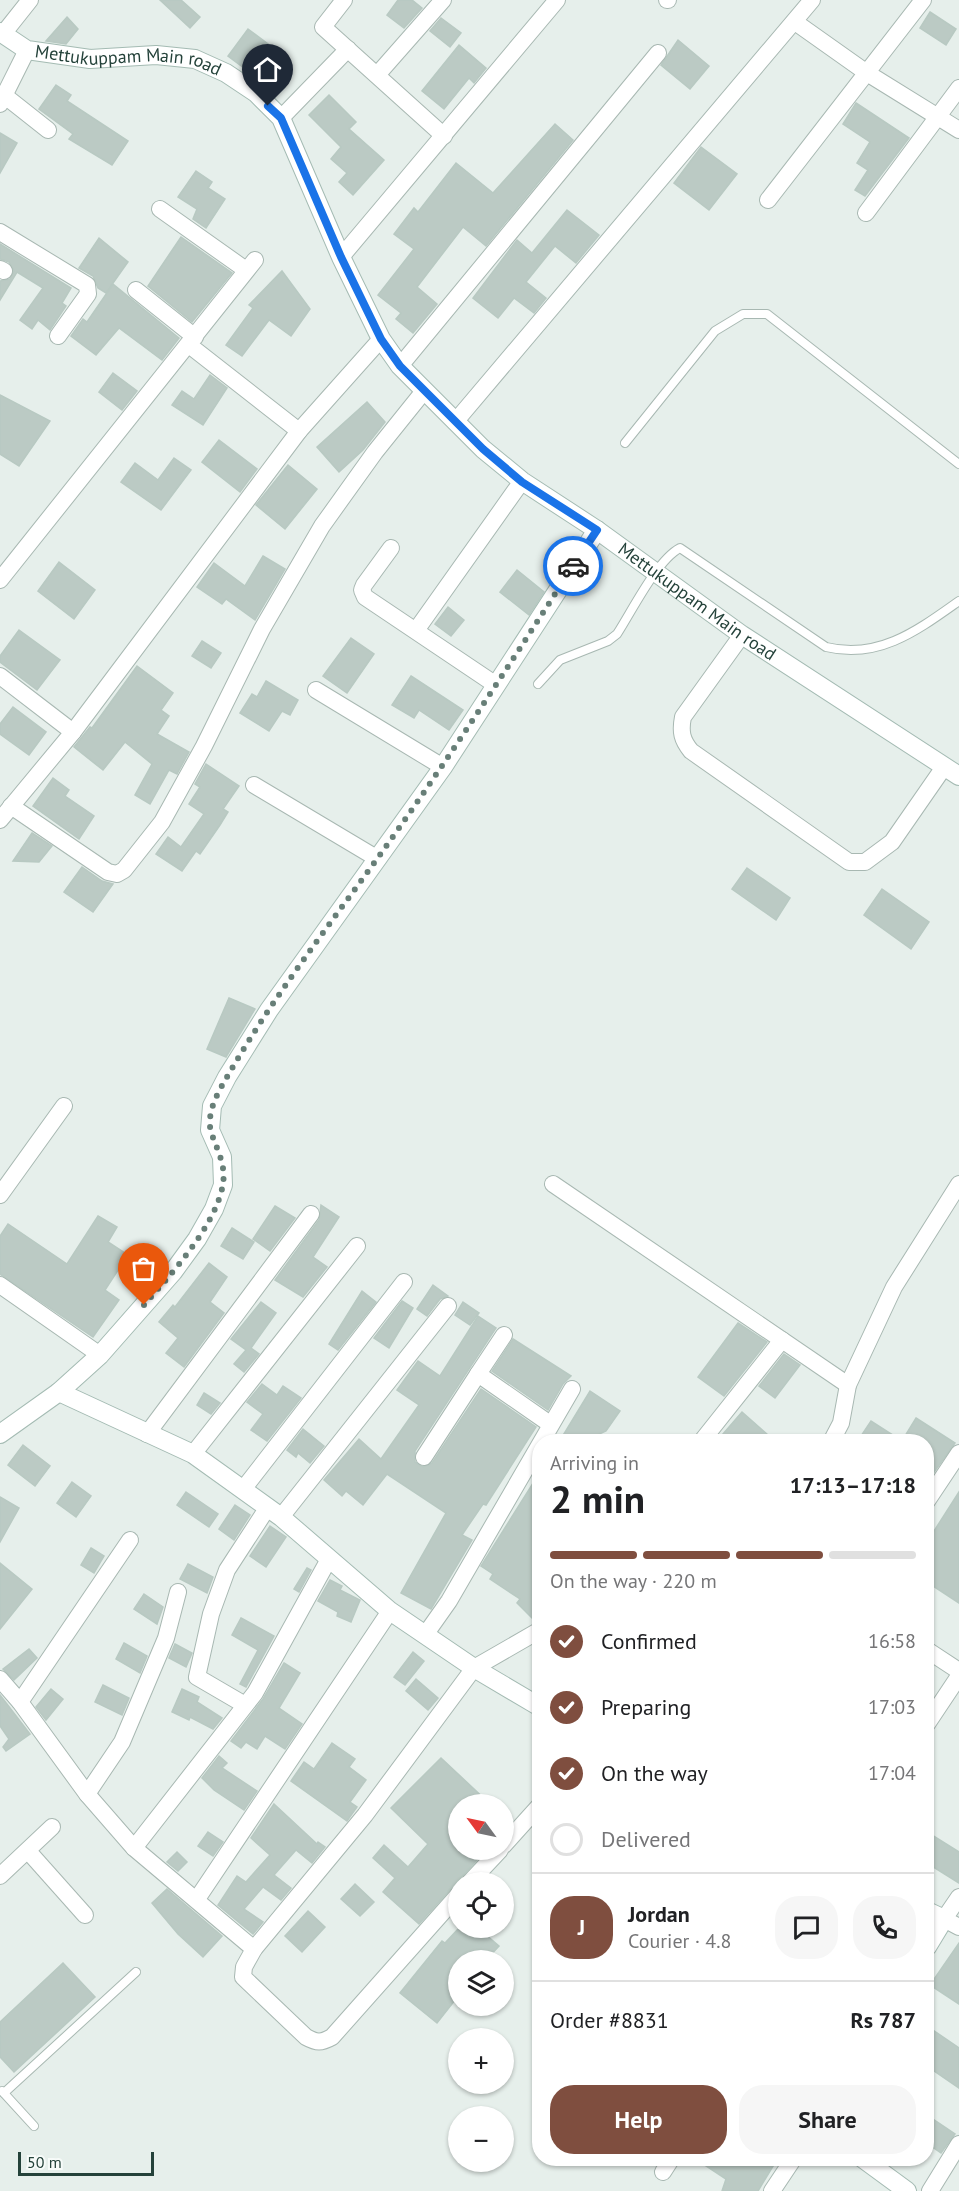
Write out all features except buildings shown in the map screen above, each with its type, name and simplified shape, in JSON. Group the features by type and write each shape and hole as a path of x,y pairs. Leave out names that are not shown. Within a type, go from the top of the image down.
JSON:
{"street":[{"path":"2,33 30,0"},
{"path":"344,0 323,27 444,136"},
{"path":"377,75 443,0"},
{"path":"341,257 558,0"},
{"path":"456,422 812,0"},
{"path":"768,200 923,0"},
{"path":"795,22 867,73 959,130"},
{"name":"Mettukuppam Main road","path":"2,33 27,50 90,59 156,55 195,59 234,78 256,93 281,118 341,257 381,339 400,366 424,391 522,482 597,530 742,635 951,771"},
{"path":"281,118 348,49"},
{"path":"27,50 2,100 48,130"},
{"path":"400,366 658,53"},
{"path":"866,213 959,87"},
{"path":"0,580 192,341 250,265 160,209"},
{"path":"0,232 87,285 88,294 58,336"},
{"path":"136,290 192,341 299,431"},
{"path":"0,820 73,732 299,431 381,339"},
{"path":"11,806 108,872 117,874 124,870 162,822 204,746 262,629 322,526 424,391"},
{"path":"417,629 522,482"},
{"path":"0,1434 59,1392 100,1355 173,1272 214,1209 223,1185 222,1157 210,1130 212,1106 227,1077 269,1010 443,767 597,530"},
{"path":"391,548 364,585 363,594 496,685"},
{"path":"742,635 683,717 681,734 684,743 691,751 849,862 865,862 892,842 951,771"},
{"path":"0,676 73,732"},
{"path":"316,690 443,767"},
{"path":"254,785 378,859"},
{"path":"0,1195 64,1106"},
{"path":"835,1434 841,1423 848,1384 904,1268 959,1184"},
{"path":"553,1185 848,1384"},
{"path":"147,1434 311,1214"},
{"path":"193,1454 357,1246"},
{"path":"244,1488 404,1282"},
{"path":"0,1285 100,1355"},
{"path":"245,1705 197,1677 212,1614 227,1570 448,1306"},
{"path":"424,1457 504,1335"},
{"path":"706,1434 782,1340"},
{"path":"478,1374 550,1424"},
{"path":"544,1434 572,1389"},
{"path":"59,1392 193,1454 275,1512 390,1611 474,1668 532,1702"},
{"path":"934,1490 959,1453"},
{"path":"425,1635 449,1601 532,1456"},
{"path":"20,1702 130,1540"},
{"path":"134,1848 255,1693 329,1559"},
{"path":"87,1794 122,1742 166,1638 178,1592"},
{"path":"197,1899 390,1611"},
{"path":"448,1906 332,2037 323,2042 316,2043 306,2037 244,1980 242,1972 254,1949 365,1815 474,1668 532,1635"},
{"path":"934,1655 959,1671"},
{"path":"934,1714 959,1676"},
{"path":"0,1679 20,1702 87,1794 134,1848 254,1949"},
{"path":"514,1834 532,1814"},
{"path":"0,1876 52,1827"},
{"path":"28,1851 85,1915"},
{"path":"479,1872 491,1860"},
{"path":"934,1940 952,1923 959,1897"},
{"path":"934,1914 952,1923"},
{"path":"930,2191 959,2144"},
{"path":"772,2191 789,2166"},
{"path":"873,2166 907,2191"}],"lane":[{"path":"625,443 715,331 743,314 767,314 959,464"},
{"path":"538,684 560,660 608,641 617,634 656,573 672,552 680,548 826,647 853,651 879,648 908,637 959,601"},
{"path":"34,2126 2,2091 136,1972"}],"way so far":[{"path":"144,1305 173,1272 196,1239 214,1209 223,1185 222,1157 210,1130 212,1106 227,1077 269,1010 443,767 573,566"}],"route":[{"path":"268,106 281,118 341,257 381,339 400,366 483,449 522,482 597,530 573,566"}]}
